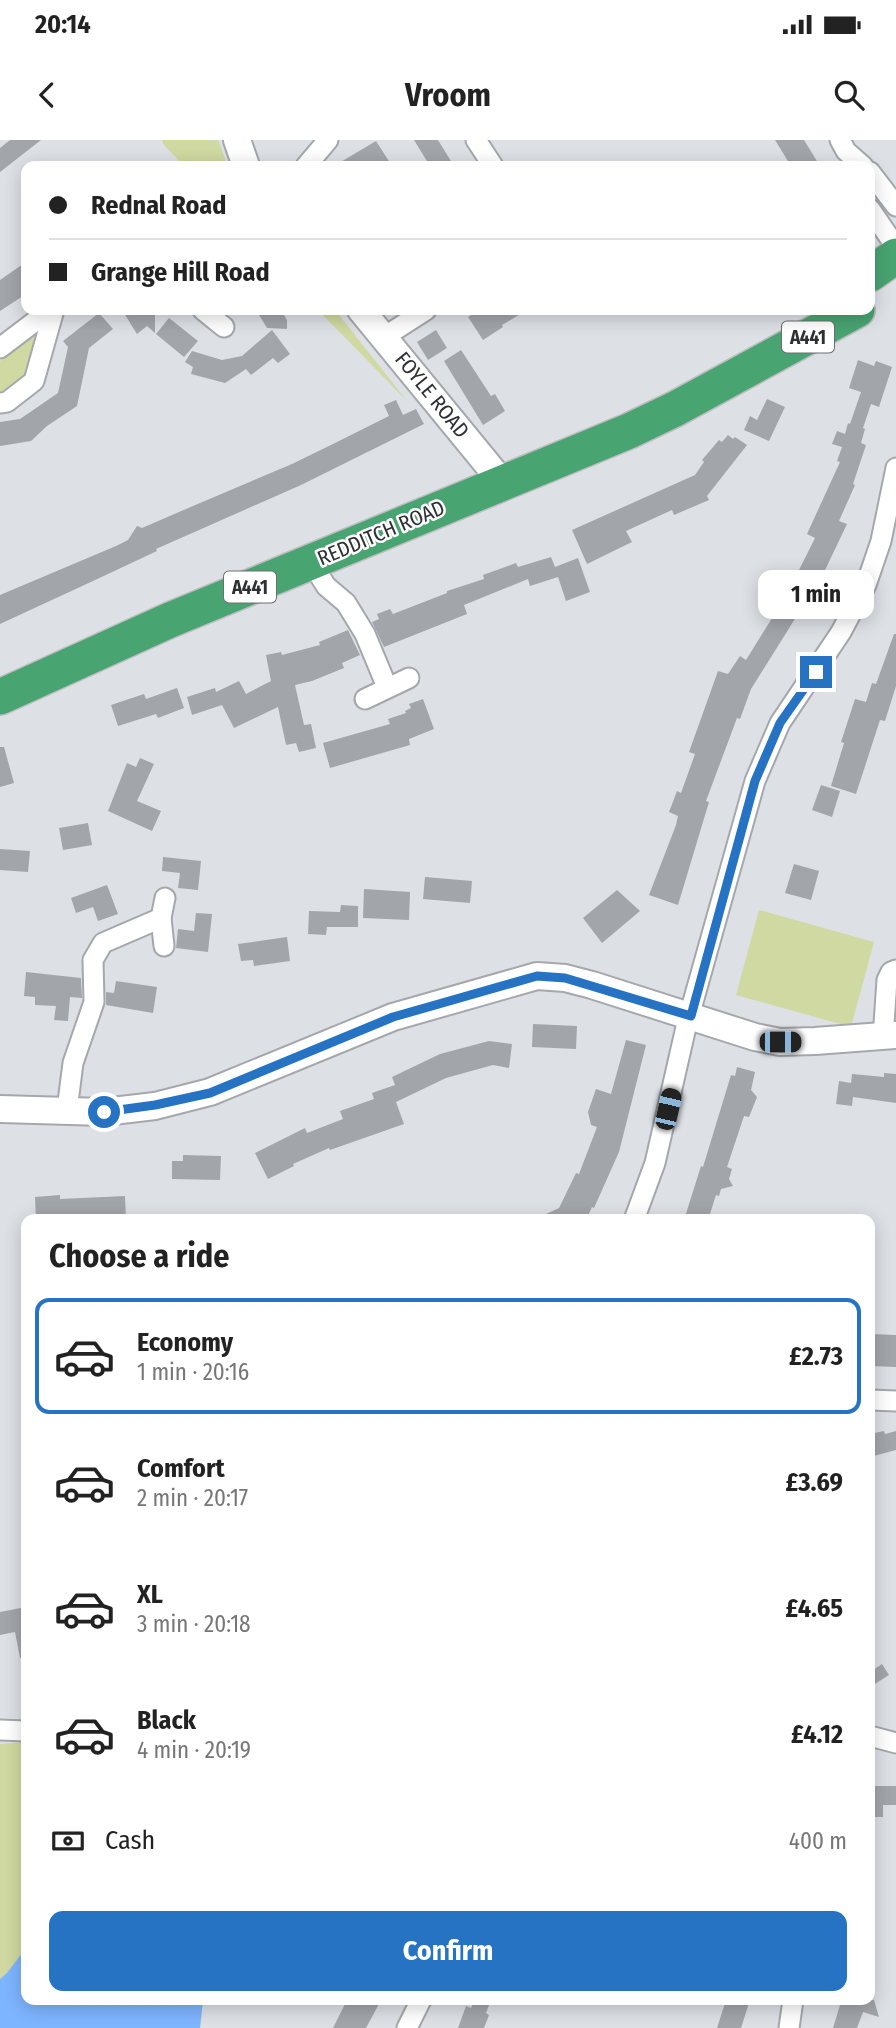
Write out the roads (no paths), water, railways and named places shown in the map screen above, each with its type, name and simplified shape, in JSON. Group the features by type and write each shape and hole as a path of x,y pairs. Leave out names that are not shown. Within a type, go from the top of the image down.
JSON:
{"highway":[{"path":"875,271 896,256"},
{"path":"875,299 896,285"},
{"name":"REDDITCH ROAD","path":"759,364 794,326 810,315"},
{"name":"REDDITCH ROAD","path":"0,697 170,620 629,431 848,315"}],"street":[{"path":"237,140 244,161"},
{"path":"310,161 328,140"},
{"path":"476,140 490,161"},
{"path":"875,179 896,206"},
{"path":"875,216 896,247"},
{"path":"0,348 45,315"},
{"path":"0,403 7,402 34,381 51,315"},
{"path":"209,315 224,327"},
{"name":"FOYLE ROAD","path":"365,315 502,482"},
{"path":"384,337 418,315"},
{"path":"636,1214 655,1163 691,1016 755,781 780,723 841,632 866,586 881,541 896,468"},
{"path":"311,562 326,586 346,603 353,613 365,634 387,687"},
{"path":"365,699 410,678"},
{"path":"67,1110 73,1063 94,1002 93,960 103,943 163,908 164,946"},
{"path":"0,1109 117,1111 210,1093 393,1017 537,976 574,980 755,1037 780,1042 890,1036 887,980 891,972 896,970"},
{"path":"875,1400 896,1401"},
{"path":"0,1730 21,1731"},
{"path":"875,1737 896,1743"},
{"path":"407,2028 418,2005"},
{"path":"789,2028 792,2005"}],"water":[{"path":"21,1955 21,2005 202,2005 200,2028 0,2028 0,1979"}]}
